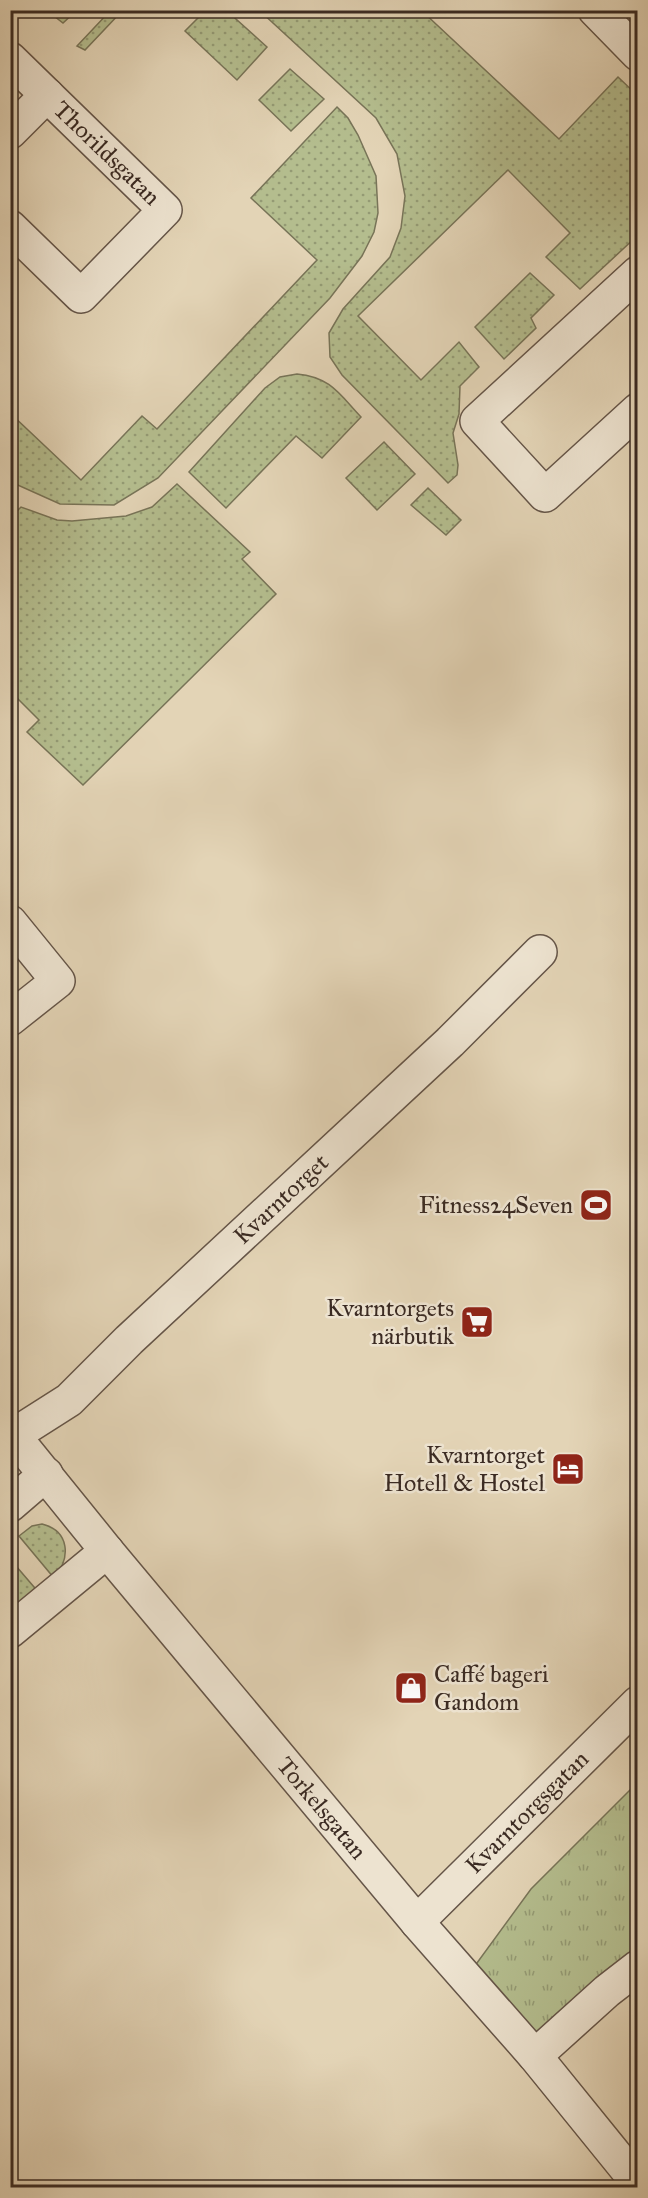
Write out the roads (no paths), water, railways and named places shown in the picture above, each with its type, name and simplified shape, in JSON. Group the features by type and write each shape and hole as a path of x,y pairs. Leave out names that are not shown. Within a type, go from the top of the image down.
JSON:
{"street":[{"path":"595,10 638,54"},
{"name":"Thorildsgatan","path":"10,59 165,210 81,296 10,227"},
{"name":"Thorildsgatan","path":"10,132 47,94"},
{"path":"638,273 477,421 545,495 638,410"},
{"path":"10,922 58,981 10,1019"},
{"name":"Kvarntorget","path":"12,1433 69,1400 129,1340 450,1042 540,952"},
{"name":"Torkelsgatan","path":"12,1433 107,1551 417,1922 535,2056 638,2183"},
{"path":"10,1505 46,1474"},
{"path":"10,1631 107,1551"},
{"name":"Kvarntorgsgatan","path":"417,1922 638,1703"},
{"path":"535,2056 607,1991 638,1967"}],"place":[{"name":"Fitness24Seven","path":"596,1205"},
{"name":"Kvarntorgets närbutik","path":"477,1322"},
{"name":"Kvarntorget Hotell & Hostel","path":"568,1469"},
{"name":"Caffé bageri Gandom","path":"411,1688"}]}
